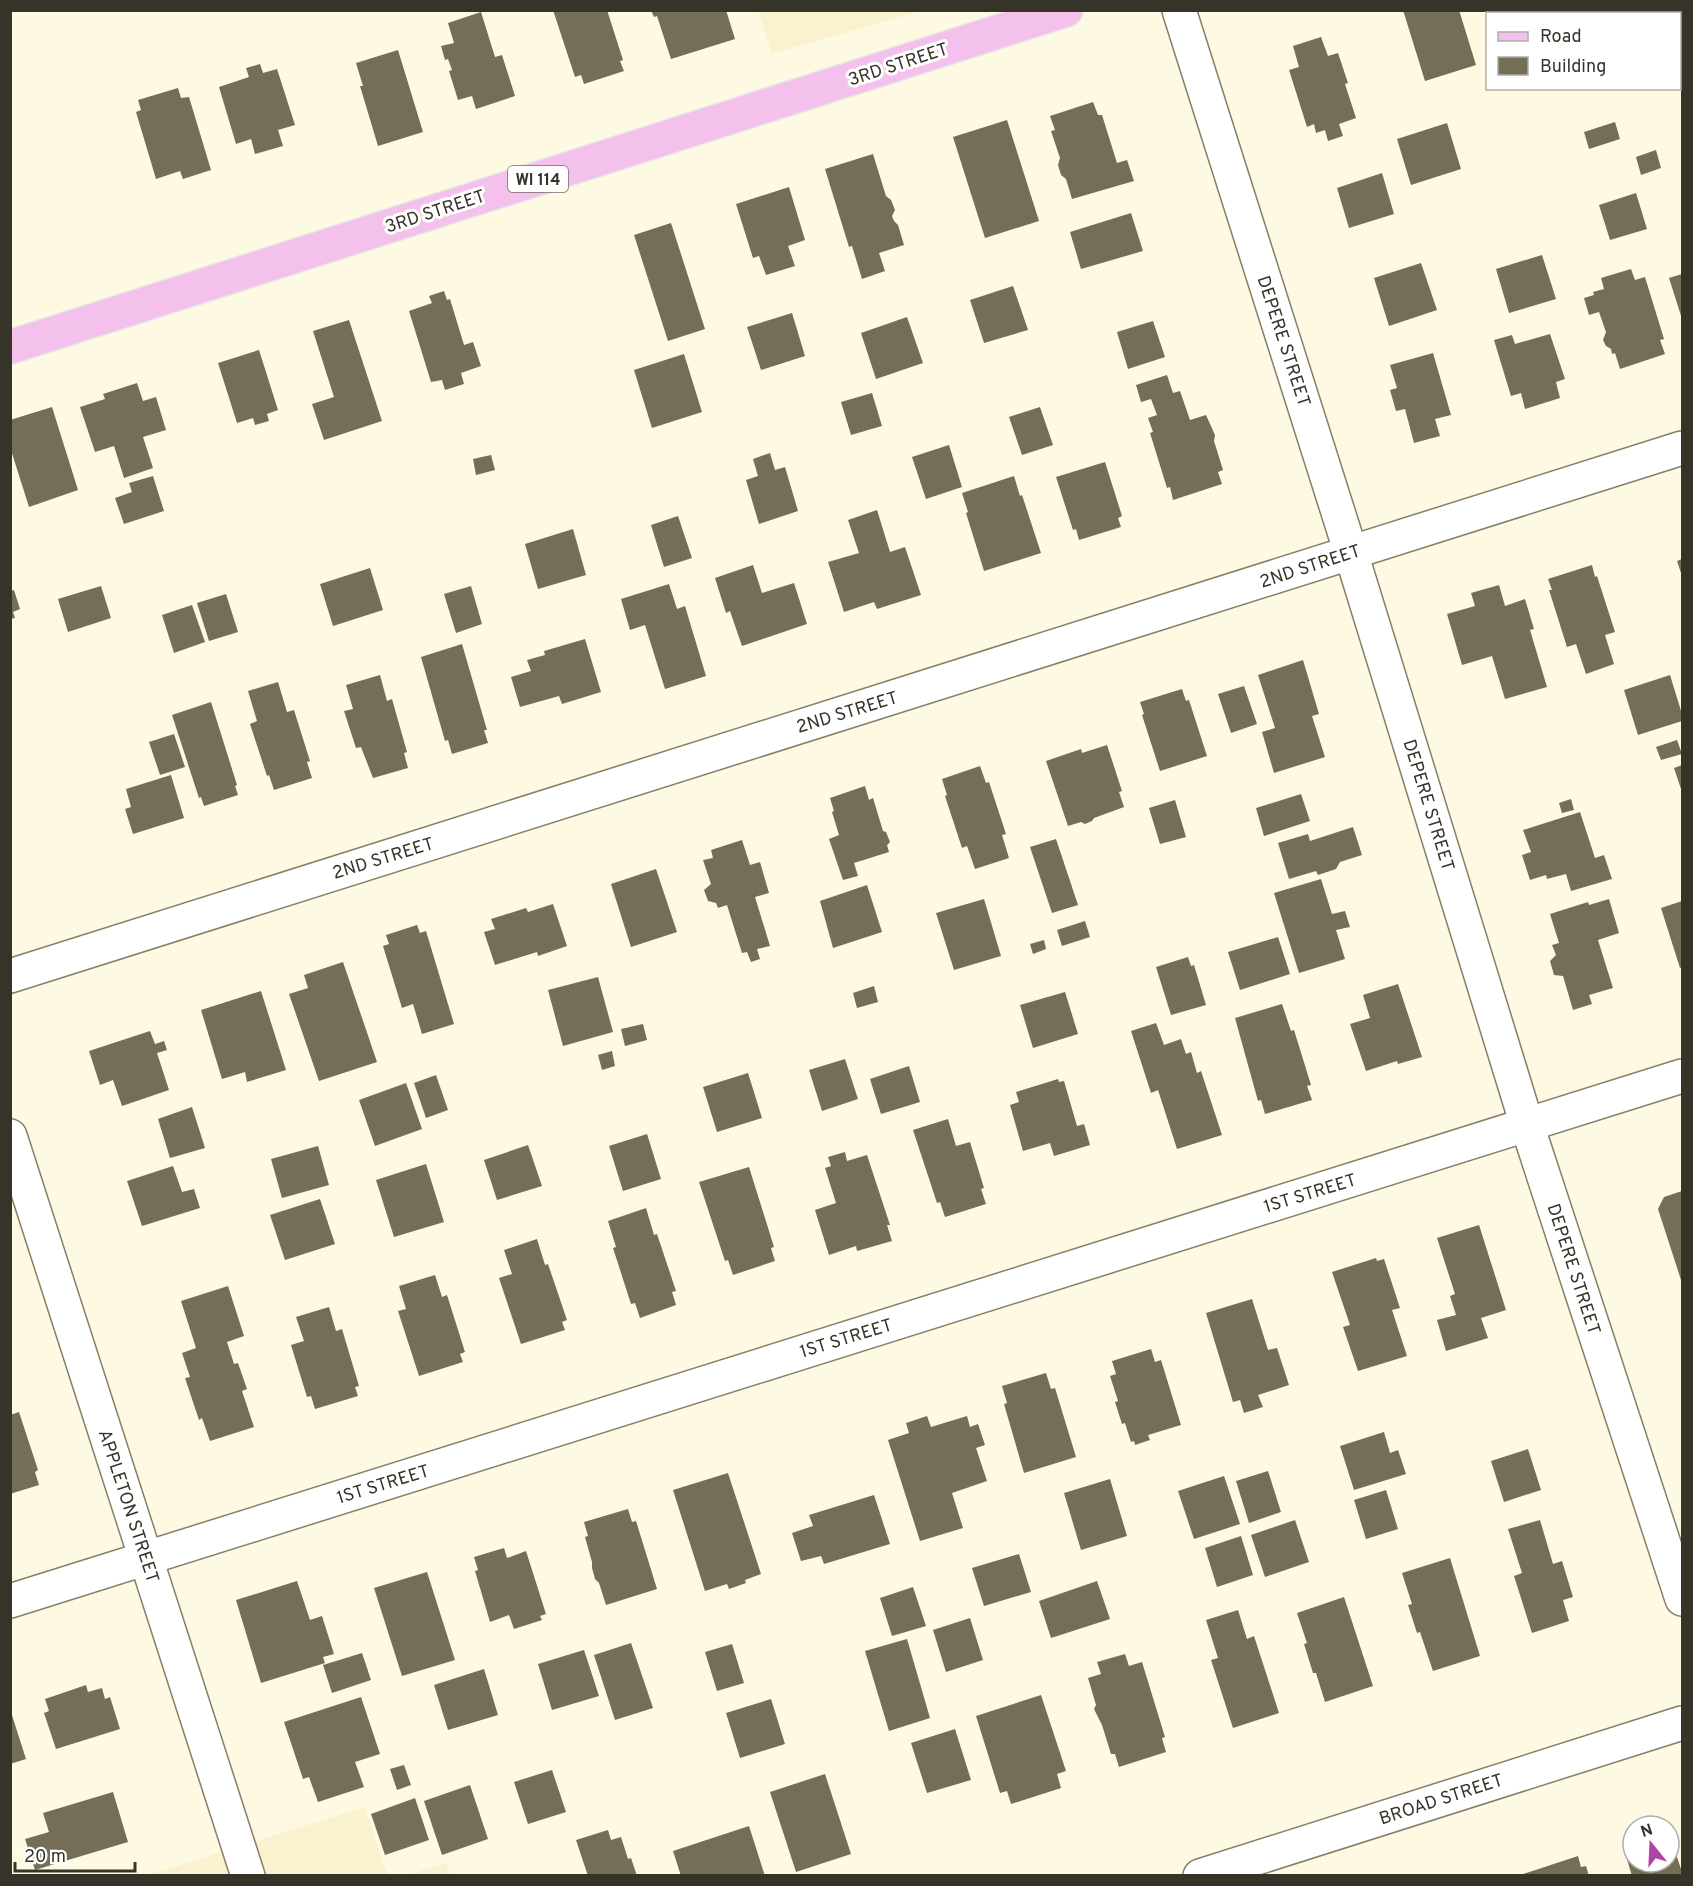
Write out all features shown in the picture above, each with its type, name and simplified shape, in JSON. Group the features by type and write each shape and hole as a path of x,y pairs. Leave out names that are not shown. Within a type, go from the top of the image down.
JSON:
{"main road":[{"name":"3RD STREET","path":"10,347 1066,10"}],"street":[{"name":"DEPERE STREET","path":"1179,10 1351,553 1527,1125 1683,1599"},
{"name":"2ND STREET","path":"10,976 1683,448"},
{"name":"1ST STREET","path":"10,1601 1683,1077"},
{"name":"APPLETON STREET","path":"10,1136 248,1875"},
{"name":"BROAD STREET","path":"1200,1875 1683,1723"}],"shaded area":[{"path":"758,10 920,11 772,54"},
{"path":"365,1807 387,1875 145,1876"},
{"path":"446,1863 450,1875 408,1875"}],"building":[{"path":"553,10 607,10 623,60 620,61 624,71 584,84 581,75 575,77"},
{"path":"651,10 726,10 735,39 671,59 657,16 654,17"},
{"path":"1403,10 1459,10 1476,65 1425,81"},
{"path":"1494,10 1563,10 1564,12 1494,12"},
{"path":"1590,10 1632,10 1632,12 1590,12"},
{"path":"1651,10 1682,10 1682,29 1681,12 1652,12"},
{"path":"481,12 495,57 502,55 515,96 476,109 472,96 458,100 449,71 452,70 448,59 445,60 441,46 454,43 448,23"},
{"path":"1321,37 1328,56 1338,53 1356,118 1339,124 1343,136 1328,141 1325,130 1316,133 1314,124 1307,127 1289,70 1299,67 1293,46"},
{"path":"398,50 423,132 378,146 360,86 363,86 356,63"},
{"path":"260,64 263,73 277,69 295,125 278,130 283,146 255,154 251,139 236,144 219,87 249,77 246,68"},
{"path":"178,88 181,98 189,97 211,170 183,179 180,171 156,179 136,112 141,110 138,100"},
{"path":"1093,102 1098,115 1102,115 1117,163 1127,160 1134,181 1072,199 1066,179 1061,175 1058,165 1060,158 1051,131 1055,130 1050,116"},
{"path":"1007,120 1039,221 985,238 953,137"},
{"path":"1615,122 1620,139 1589,149 1584,132"},
{"path":"1447,123 1461,169 1411,185 1397,139"},
{"path":"1656,150 1661,168 1641,175 1636,157"},
{"path":"873,154 886,196 891,200 895,210 892,216 898,225 904,245 879,253 885,271 862,279 852,246 849,247 825,169"},
{"path":"1382,173 1394,214 1349,228 1337,188"},
{"path":"789,187 805,240 788,246 795,266 766,275 759,256 753,258 736,204"},
{"path":"1636,193 1647,229 1610,240 1599,205"},
{"path":"1131,213 1143,251 1081,269 1070,232"},
{"path":"671,223 705,329 668,341 634,235"},
{"path":"1542,255 1556,299 1509,313 1496,269"},
{"path":"1421,263 1437,310 1389,326 1374,278"},
{"path":"1631,269 1635,280 1645,277 1664,339 1660,340 1665,354 1620,369 1615,353 1612,354 1611,349 1603,340 1606,332 1599,312 1589,315 1584,298 1604,289 1601,278"},
{"path":"1682,274 1682,319 1669,278"},
{"path":"1013,286 1028,330 984,343 970,300"},
{"path":"444,291 447,300 450,299 464,345 473,342 481,366 461,373 464,384 445,390 442,380 431,382 409,311 432,303 429,296"},
{"path":"792,313 805,356 761,370 747,327"},
{"path":"907,317 923,363 876,379 861,333"},
{"path":"349,320 382,421 324,440 312,404 334,397 313,331"},
{"path":"1153,321 1165,357 1128,369 1117,332"},
{"path":"1550,334 1565,379 1556,382 1560,398 1525,409 1521,393 1511,396 1494,340 1512,335 1515,344"},
{"path":"259,350 278,410 267,414 269,421 255,425 253,418 237,423 218,363"},
{"path":"1433,353 1451,415 1435,419 1440,436 1414,443 1405,409 1396,411 1390,390 1397,388 1390,365"},
{"path":"684,354 702,412 652,428 634,370"},
{"path":"1167,375 1173,393 1180,391 1190,420 1206,415 1215,435 1214,441 1223,470 1218,472 1222,484 1173,500 1150,433 1153,432 1148,418 1157,415 1151,399 1141,402 1136,385"},
{"path":"137,383 143,401 156,397 166,430 143,437 153,468 124,478 114,446 95,452 80,407 105,399 103,394"},
{"path":"872,393 882,426 851,435 841,402"},
{"path":"52,407 78,490 29,507 10,447 10,420"},
{"path":"1040,407 1053,445 1022,455 1009,417"},
{"path":"949,445 962,487 926,499 912,457"},
{"path":"770,453 775,470 785,467 798,511 759,524 746,480 758,476 753,459"},
{"path":"491,455 495,470 476,475 473,459"},
{"path":"1105,462 1122,516 1118,518 1121,527 1079,540 1076,529 1073,530 1056,477"},
{"path":"153,476 164,511 124,524 115,498 132,492 129,483"},
{"path":"1014,476 1041,553 984,571 962,493"},
{"path":"877,510 890,552 905,547 921,595 877,609 874,602 844,612 828,562 859,553 848,520"},
{"path":"678,516 692,558 664,567 651,525"},
{"path":"573,529 586,575 538,589 525,544"},
{"path":"1682,559 1682,576 1677,561"},
{"path":"753,565 762,593 794,583 807,624 742,646 730,611 726,613 715,578"},
{"path":"1592,565 1615,632 1605,635 1614,664 1586,674 1576,644 1567,647 1549,590 1552,590 1548,579"},
{"path":"370,568 383,610 333,626 320,584"},
{"path":"669,584 677,609 685,606 706,676 665,689 645,625 630,630 621,599"},
{"path":"1499,585 1505,606 1525,599 1534,629 1530,630 1547,687 1505,699 1492,656 1462,665 1447,614 1475,606 1471,593"},
{"path":"101,586 111,618 68,632 58,599"},
{"path":"471,586 482,624 456,633 444,594"},
{"path":"14,590 20,609 13,612 15,618 10,619 10,591"},
{"path":"226,594 238,632 209,641 197,603"},
{"path":"192,605 205,642 174,653 162,615"},
{"path":"585,639 601,692 562,704 559,696 520,707 511,677 531,671 527,660 545,655 544,651"},
{"path":"462,644 487,730 484,730 488,743 452,754 448,740 445,741 421,657"},
{"path":"1303,660 1319,714 1312,716 1325,757 1274,773 1262,732 1275,728 1258,675"},
{"path":"380,675 387,701 392,699 407,752 404,753 408,768 373,778 361,747 356,748 344,711 353,709 346,685"},
{"path":"1670,675 1682,721 1638,735 1624,690"},
{"path":"278,682 287,712 294,710 310,761 307,762 312,778 274,790 250,724 257,721 248,691"},
{"path":"1244,686 1257,724 1231,733 1218,694"},
{"path":"1182,689 1186,701 1189,700 1207,756 1160,771 1140,702"},
{"path":"211,702 237,785 235,786 238,795 204,806 201,797 199,798 172,715"},
{"path":"174,734 185,767 160,775 149,742"},
{"path":"1677,740 1682,754 1661,760 1656,747"},
{"path":"1107,745 1122,791 1119,792 1124,807 1094,818 1085,824 1081,822 1068,826 1046,761 1081,749 1082,753"},
{"path":"1682,765 1682,792 1674,768"},
{"path":"980,766 986,783 989,782 1006,834 1002,835 1009,858 975,869 967,846 962,848 945,796 947,795 942,779"},
{"path":"171,775 184,818 133,834 125,809 131,807 126,789"},
{"path":"865,786 869,800 873,798 883,831 886,832 890,842 887,845 889,852 854,863 858,876 843,880 829,839 839,835 830,798"},
{"path":"1301,794 1310,821 1264,836 1256,808"},
{"path":"1571,799 1574,810 1562,813 1559,803"},
{"path":"1175,800 1186,837 1160,844 1149,808"},
{"path":"1580,812 1595,858 1604,855 1612,879 1571,891 1566,874 1547,879 1546,875 1530,880 1522,855 1531,852 1523,830"},
{"path":"1353,827 1362,855 1340,862 1336,869 1318,875 1316,871 1289,879 1278,843 1308,834 1310,841"},
{"path":"1056,839 1078,905 1052,913 1030,847"},
{"path":"742,840 750,865 760,862 769,893 755,897 770,946 757,949 760,959 751,962 747,952 742,953 727,905 718,908 716,903 708,901 704,890 711,884 703,860 713,858 711,850"},
{"path":"656,869 677,932 631,947 611,884"},
{"path":"1321,879 1332,914 1345,911 1350,927 1336,930 1345,959 1299,973 1274,893"},
{"path":"867,885 882,932 833,948 820,901"},
{"path":"984,899 1001,956 954,970 936,913"},
{"path":"1609,899 1619,933 1598,940 1613,988 1589,995 1592,1004 1573,1010 1563,976 1554,975 1550,961 1556,955 1552,945 1559,943 1550,914 1588,902 1589,905"},
{"path":"1682,901 1682,967 1680,968 1661,908"},
{"path":"553,904 567,946 538,956 537,952 495,965 484,932 495,929 491,919 526,908 528,912"},
{"path":"1085,921 1090,937 1062,946 1057,930"},
{"path":"417,925 420,933 426,931 454,1024 422,1034 413,1004 402,1008 383,946 389,944 386,935"},
{"path":"1278,937 1290,974 1240,990 1228,952"},
{"path":"1044,940 1046,949 1033,954 1030,944"},
{"path":"1188,957 1191,966 1194,965 1206,1005 1171,1015 1156,967"},
{"path":"343,962 377,1062 319,1081 289,994 308,988 304,975"},
{"path":"598,977 613,1032 563,1046 548,990"},
{"path":"1398,984 1422,1057 1398,1064 1397,1061 1366,1071 1350,1024 1370,1018 1363,995"},
{"path":"874,986 878,1002 857,1008 853,993"},
{"path":"261,991 286,1070 247,1082 245,1072 222,1079 201,1010"},
{"path":"1065,992 1078,1034 1033,1048 1020,1005"},
{"path":"1282,1004 1291,1031 1294,1030 1311,1085 1307,1086 1312,1100 1265,1114 1261,1100 1258,1101 1235,1018"},
{"path":"1156,1023 1164,1045 1181,1039 1186,1054 1191,1052 1197,1073 1201,1071 1222,1135 1177,1149 1158,1090 1151,1093 1131,1031"},
{"path":"643,1024 647,1040 625,1046 621,1029"},
{"path":"150,1031 155,1044 164,1041 167,1050 157,1053 169,1090 122,1106 113,1080 100,1085 89,1051"},
{"path":"612,1051 615,1066 602,1070 598,1055"},
{"path":"845,1059 858,1099 822,1111 809,1070"},
{"path":"909,1066 920,1102 881,1114 870,1079"},
{"path":"748,1073 762,1118 717,1132 703,1087"},
{"path":"436,1075 448,1110 426,1118 414,1083"},
{"path":"1058,1079 1059,1082 1064,1081 1077,1126 1084,1124 1090,1145 1054,1156 1050,1143 1023,1151 1010,1105 1019,1102 1016,1092"},
{"path":"406,1083 422,1129 375,1146 359,1100"},
{"path":"192,1107 205,1148 170,1158 158,1119"},
{"path":"948,1119 956,1146 970,1142 984,1188 981,1189 986,1204 945,1217 940,1202 937,1203 913,1130"},
{"path":"647,1134 661,1179 623,1191 609,1146"},
{"path":"528,1145 542,1186 497,1200 484,1160"},
{"path":"318,1146 329,1185 282,1198 271,1159"},
{"path":"845,1152 847,1161 867,1155 890,1225 887,1225 892,1241 857,1251 856,1246 829,1255 815,1210 836,1203 825,1168 831,1166 828,1157"},
{"path":"426,1164 444,1222 394,1237 376,1180"},
{"path":"173,1166 182,1192 194,1189 200,1208 142,1226 127,1181"},
{"path":"749,1167 774,1247 771,1248 775,1261 733,1275 728,1260 725,1261 699,1182"},
{"path":"1682,1191 1682,1283 1658,1209 1664,1197"},
{"path":"320,1199 335,1244 285,1260 270,1215"},
{"path":"646,1208 676,1291 672,1292 676,1305 640,1318 635,1303 631,1304 613,1248 616,1247 608,1221"},
{"path":"1479,1225 1506,1310 1481,1318 1488,1338 1446,1351 1437,1320 1456,1315 1450,1296 1455,1294 1437,1238"},
{"path":"537,1239 567,1320 562,1322 565,1330 521,1344 499,1278 512,1274 504,1250"},
{"path":"1376,1258 1377,1261 1384,1259 1400,1308 1392,1310 1407,1356 1358,1371 1343,1327 1350,1325 1332,1272"},
{"path":"435,1275 442,1297 447,1295 465,1352 460,1354 463,1362 419,1376 398,1311 406,1309 399,1286"},
{"path":"228,1286 244,1336 227,1342 234,1364 238,1363 247,1389 242,1391 254,1427 210,1441 202,1418 199,1420 185,1378 190,1377 182,1353 196,1348 181,1301"},
{"path":"1252,1299 1268,1350 1277,1348 1289,1385 1258,1395 1263,1407 1244,1413 1240,1400 1233,1402 1206,1313"},
{"path":"329,1307 336,1331 342,1329 359,1386 355,1387 358,1396 315,1409 311,1396 307,1397 291,1345 304,1341 296,1317"},
{"path":"1151,1349 1155,1362 1161,1360 1181,1425 1148,1435 1150,1440 1135,1445 1134,1441 1131,1442 1125,1423 1122,1424 1115,1402 1118,1401 1110,1376 1116,1374 1112,1361"},
{"path":"1046,1373 1051,1389 1055,1388 1076,1457 1024,1473 1004,1404 1007,1403 1002,1386"},
{"path":"19,1412 38,1470 35,1472 39,1485 10,1494 10,1415"},
{"path":"927,1416 931,1427 967,1416 970,1427 978,1424 985,1445 976,1448 987,1481 952,1493 963,1528 920,1541 888,1440 909,1433 906,1423"},
{"path":"1384,1432 1390,1453 1398,1450 1406,1474 1354,1490 1340,1446"},
{"path":"1528,1449 1541,1490 1504,1502 1491,1461"},
{"path":"1268,1471 1281,1512 1249,1523 1236,1481"},
{"path":"728,1473 761,1574 729,1589 727,1584 705,1591 673,1490"},
{"path":"1224,1476 1240,1524 1194,1539 1178,1491"},
{"path":"1110,1479 1127,1536 1081,1550 1064,1493"},
{"path":"1386,1490 1398,1529 1366,1539 1354,1500"},
{"path":"874,1495 890,1544 824,1564 821,1556 801,1561 792,1533 813,1526 809,1515"},
{"path":"628,1509 632,1522 636,1521 657,1589 606,1605 592,1568 584,1522"},
{"path":"1295,1520 1309,1562 1265,1577 1251,1535"},
{"path":"1540,1520 1553,1564 1562,1561 1573,1597 1563,1600 1569,1621 1532,1633 1514,1576 1522,1573 1508,1529"},
{"path":"1241,1536 1253,1575 1217,1587 1205,1548"},
{"path":"504,1548 507,1558 526,1551 546,1614 540,1616 542,1620 514,1629 509,1615 490,1622 475,1571 478,1570 474,1557"},
{"path":"1019,1554 1031,1592 984,1606 972,1568"},
{"path":"1450,1558 1480,1656 1433,1671 1408,1605 1412,1604 1402,1573"},
{"path":"427,1572 455,1660 402,1676 374,1588"},
{"path":"297,1581 310,1620 322,1616 334,1654 323,1657 325,1663 261,1683 236,1600"},
{"path":"1097,1581 1110,1619 1051,1638 1039,1601"},
{"path":"913,1587 926,1626 892,1636 880,1598"},
{"path":"1344,1597 1373,1686 1325,1702 1316,1673 1313,1673 1304,1644 1307,1643 1297,1613"},
{"path":"1238,1610 1247,1639 1254,1636 1279,1713 1233,1728 1211,1660 1218,1658 1206,1620"},
{"path":"970,1618 983,1660 946,1672 933,1630"},
{"path":"907,1639 930,1718 889,1731 865,1651"},
{"path":"631,1643 653,1708 615,1720 594,1655"},
{"path":"732,1644 744,1683 717,1691 705,1652"},
{"path":"584,1650 599,1696 552,1710 538,1664"},
{"path":"362,1653 371,1680 332,1693 323,1665"},
{"path":"1125,1654 1129,1666 1142,1662 1165,1737 1162,1738 1166,1752 1119,1767 1115,1754 1111,1754 1102,1725 1094,1709 1096,1705 1088,1678 1101,1674 1097,1662"},
{"path":"484,1669 498,1715 448,1730 434,1685"},
{"path":"86,1685 88,1692 102,1688 105,1699 110,1697 120,1729 56,1749 44,1713 49,1711 45,1699"},
{"path":"1041,1695 1066,1771 1057,1774 1061,1788 1011,1804 1007,1791 1000,1793 976,1716"},
{"path":"361,1697 380,1754 355,1762 364,1787 318,1802 309,1777 303,1779 284,1722"},
{"path":"771,1699 785,1744 740,1758 726,1713"},
{"path":"10,1709 26,1759 10,1764"},
{"path":"955,1729 971,1780 927,1793 911,1743"},
{"path":"404,1765 411,1785 397,1790 390,1769"},
{"path":"552,1770 566,1812 528,1824 514,1782"},
{"path":"825,1774 851,1854 796,1872 770,1792"},
{"path":"470,1785 488,1839 442,1855 424,1801"},
{"path":"113,1792 128,1842 35,1870 25,1839 49,1832 43,1813"},
{"path":"415,1798 429,1840 385,1855 371,1814"},
{"path":"749,1826 765,1876 681,1876 673,1851"},
{"path":"608,1830 611,1840 621,1837 628,1859 631,1858 637,1876 588,1876 576,1840"},
{"path":"1578,1856 1581,1867 1586,1866 1589,1876 1524,1876 1523,1874"},
{"path":"1682,1870 1682,1876 1632,1876 1631,1874 1681,1874"}]}
